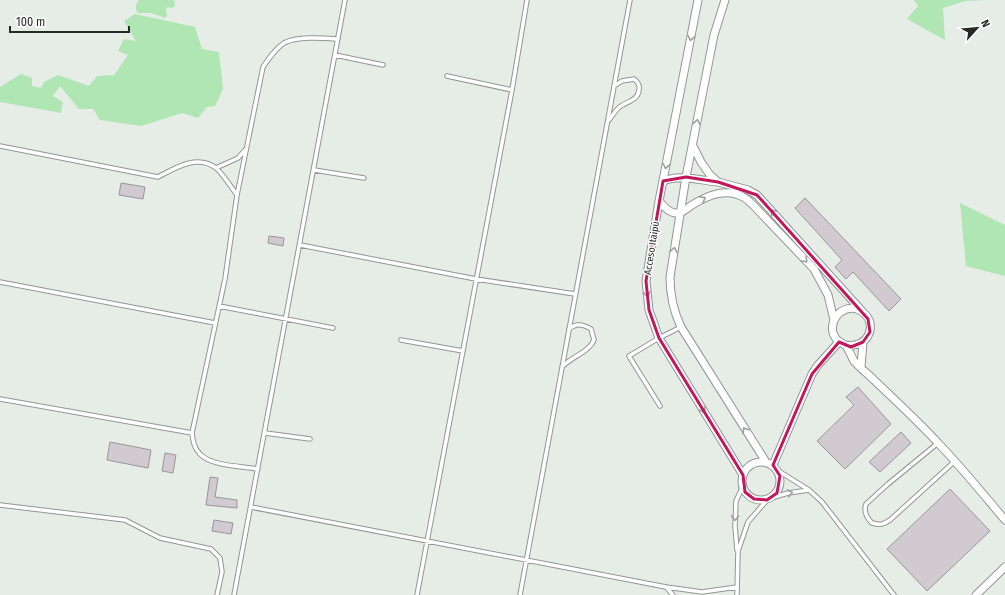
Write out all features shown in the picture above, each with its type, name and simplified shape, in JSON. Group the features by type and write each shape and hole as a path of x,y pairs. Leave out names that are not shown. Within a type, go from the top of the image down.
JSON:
{"street":[{"name":"Acceso Itaipú","path":"698,0 662,181 646,281 649,310 659,338 743,475"},
{"path":"725,0 714,35 686,177 670,277 670,294 675,314 681,327 780,476 781,483 777,492 769,499 760,501 754,499 745,492 742,486 743,475 746,469 752,464 758,462 772,466"},
{"path":"693,146 704,166 718,182"},
{"path":"662,181 686,177 718,182 748,190 757,195 868,319 870,332 863,342 857,346 842,344"},
{"path":"659,201 670,211 675,213 681,212 708,196 717,193 732,193 745,198 814,269 828,295 834,320"},
{"path":"864,314 854,309 842,311 837,315 832,326 835,337 853,359 939,443 1005,520"},
{"path":"861,367 863,342"},
{"path":"772,466 812,374 818,365 842,344"},
{"path":"979,594 1005,567"}],"lane":[{"path":"234,595 345,0"},
{"path":"416,595 512,90 527,0"},
{"path":"520,595 630,0"},
{"path":"258,469 207,460 199,453 194,444 192,433 225,279 237,195 263,67 273,52 285,43 295,40 319,38 338,39"},
{"path":"335,55 383,65"},
{"path":"447,76 512,90"},
{"path":"607,123 620,106 635,99 639,94 640,87 638,82 634,79 622,81 614,86"},
{"path":"0,146 158,177 179,166 196,161 216,168 237,195"},
{"path":"216,168 238,158 246,149"},
{"path":"314,170 364,178"},
{"path":"300,245 476,279 575,294"},
{"path":"0,282 216,323"},
{"path":"219,306 333,328"},
{"path":"561,368 568,361 589,347 594,340 591,329 582,324 574,325 569,329"},
{"path":"660,406 630,356 659,338 681,327"},
{"path":"401,340 462,351"},
{"path":"0,399 192,433"},
{"path":"265,433 310,439"},
{"path":"939,443 888,484 866,504 864,509 865,513 872,523 878,525 884,524 890,520 955,461"},
{"path":"772,466 809,490 822,502 894,595"},
{"path":"738,595 738,551 735,526 736,501 742,486"},
{"path":"738,551 748,522 769,499 788,493 809,490"},
{"path":"0,505 125,520 160,538 211,549 220,558 222,572 217,595"},
{"path":"251,507 666,587 702,592 738,587"},
{"path":"666,587 673,595"},
{"path":"697,595 702,592"}],"highlighted area":[{"path":"686,177 718,182 757,195 868,319 870,332 863,342 851,347 839,342 812,374 773,465 780,476 777,493 767,500 754,499 745,492 743,475 659,338 649,310 646,281 663,181"}],"green space":[{"path":"139,0 174,0 175,6 172,8 168,7 166,9 167,16 165,18 151,13 138,13 136,6"},
{"path":"914,0 985,0 965,1 943,8 945,40 907,19 918,6"},
{"path":"135,14 195,27 202,49 219,52 223,89 215,106 207,107 198,118 182,113 141,126 100,120 93,109 79,109 60,86 53,96 63,102 61,113 0,102 0,87 21,74 32,78 32,86 41,88 44,82 58,75 89,86 97,76 114,75 128,55 118,51 124,39 136,41 124,21"},
{"path":"960,203 1005,225 1005,276 966,266"}],"building":[{"path":"121,183 145,187 143,199 119,195"},
{"path":"805,198 901,299 889,311 853,272 846,279 835,267 842,260 795,208"},
{"path":"269,236 284,238 283,246 268,243"},
{"path":"858,387 891,424 845,469 817,441 854,405 846,397"},
{"path":"901,432 911,443 880,472 869,462"},
{"path":"110,442 151,450 148,468 107,460"},
{"path":"165,453 176,455 173,473 162,471"},
{"path":"210,477 218,478 215,497 237,500 237,508 206,505"},
{"path":"950,489 990,531 927,591 887,549"},
{"path":"214,520 233,523 231,534 212,531"}]}
